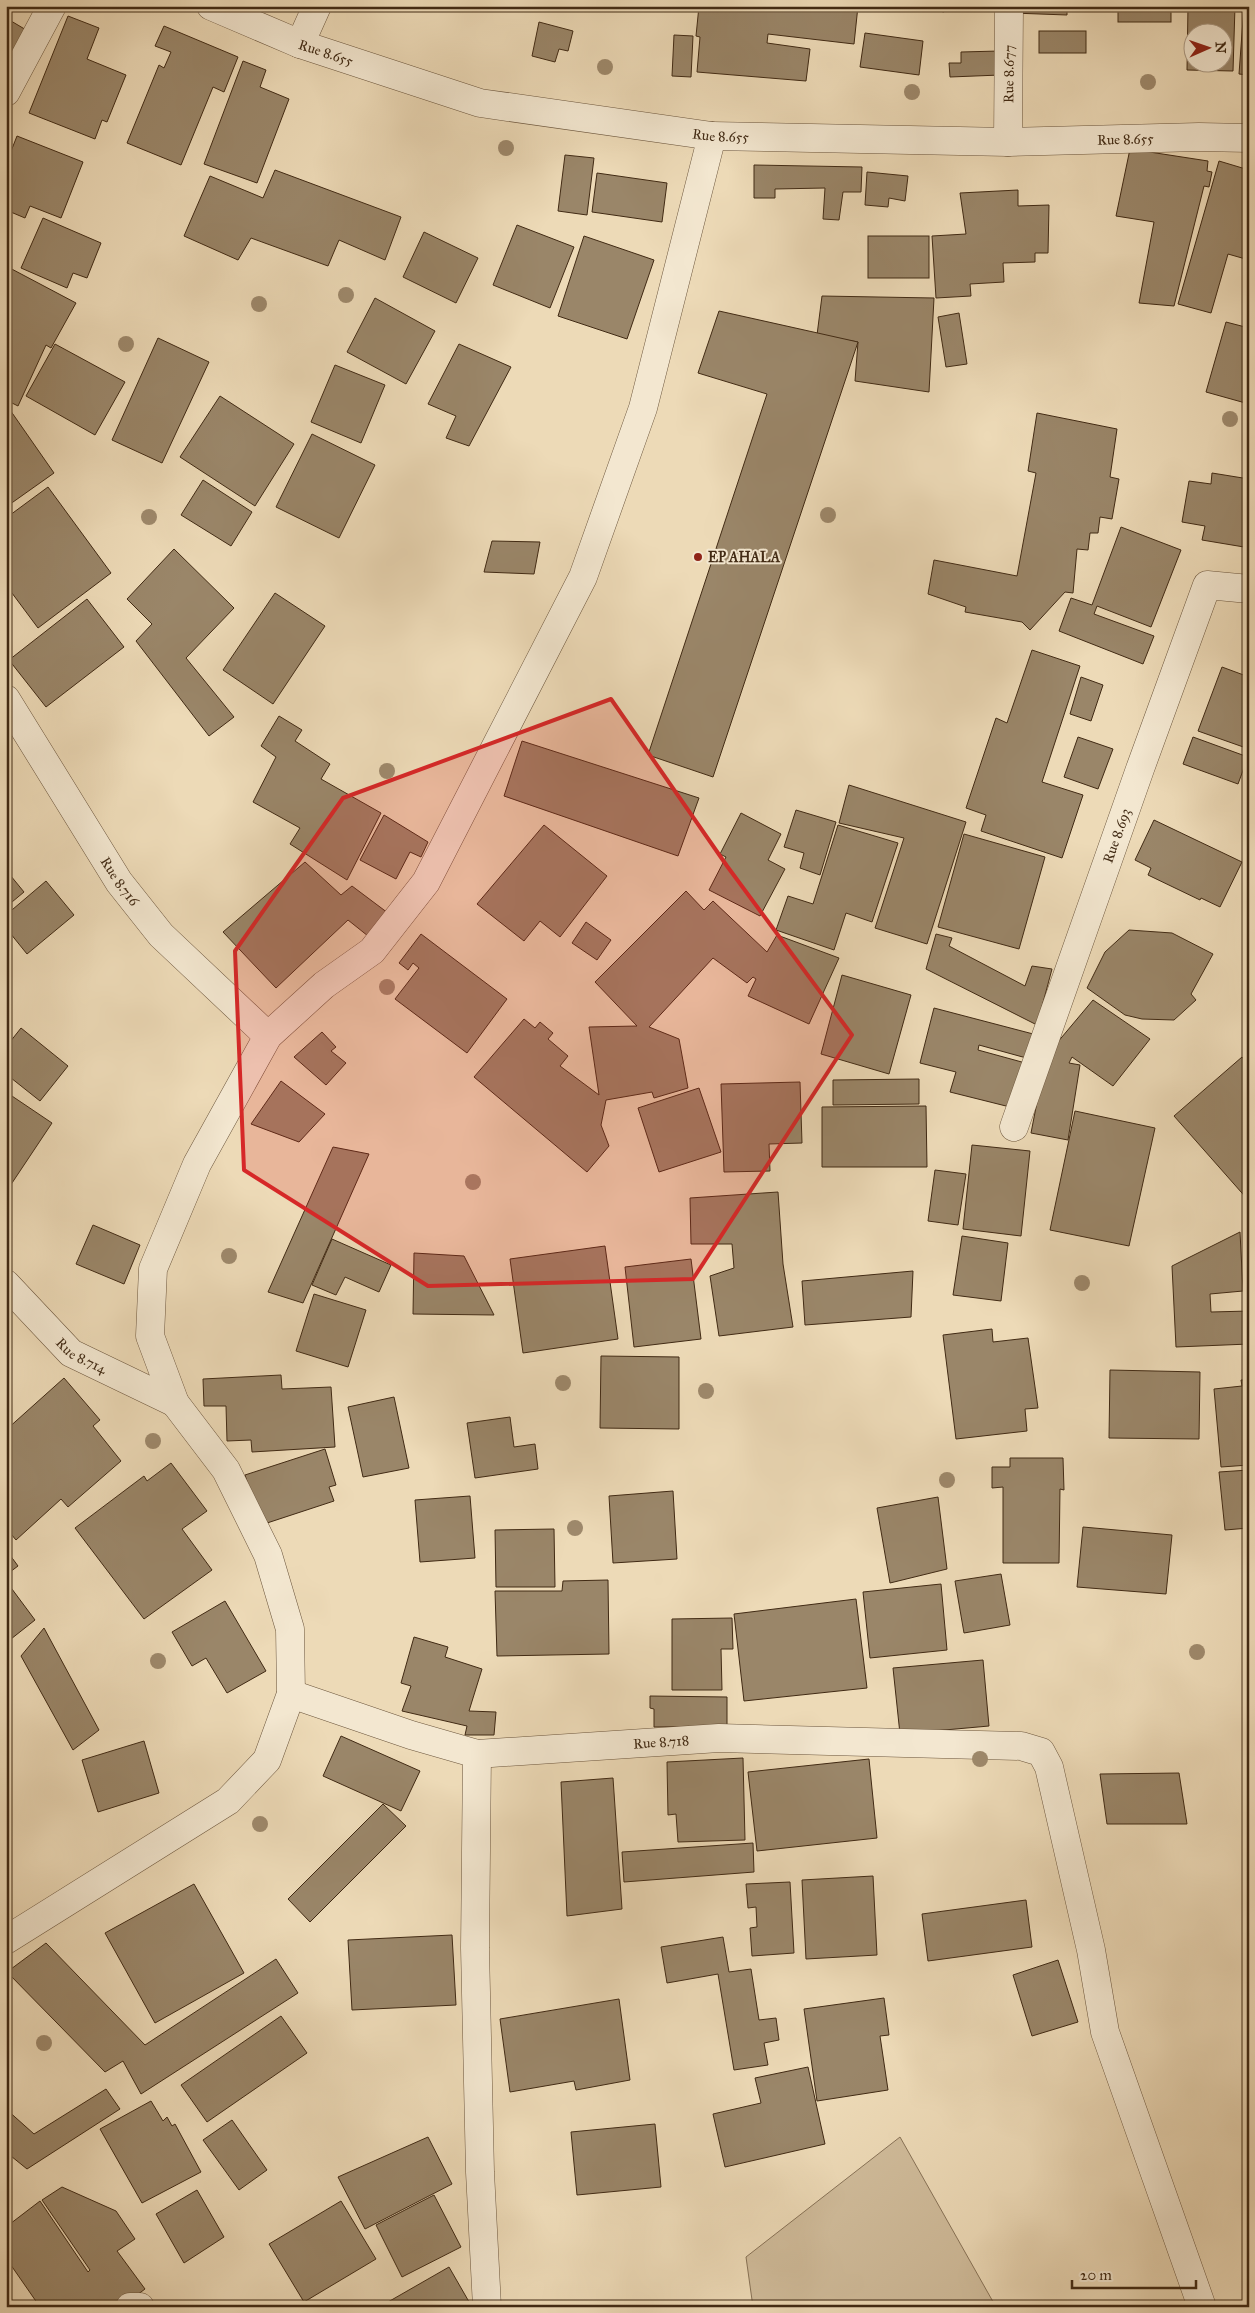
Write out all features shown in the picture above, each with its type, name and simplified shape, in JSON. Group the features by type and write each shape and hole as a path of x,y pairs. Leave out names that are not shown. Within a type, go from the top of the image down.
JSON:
{"street":[{"path":"6,92 52,6"},
{"name":"Rue 8.655","path":"211,6 300,44 480,103 712,136 1008,142 1199,137 1249,138"},
{"path":"300,44 317,6"},
{"name":"Rue 8.677","path":"1008,142 1009,6"},
{"path":"6,1940 228,1801 268,1760 291,1694 290,1629 268,1555 226,1470 175,1402 150,1336 153,1269 196,1164 268,1036 324,986 372,951 426,882 583,577 643,408 712,136"},
{"name":"Rue 8.693","path":"1014,1127 1136,779 1207,585 1249,589"},
{"name":"Rue 8.716","path":"6,699 119,882 161,934 268,1036"},
{"name":"Rue 8.714","path":"6,1284 71,1353 175,1402"},
{"name":"Rue 8.718","path":"291,1694 411,1735 477,1754 719,1738 1021,1746 1041,1752 1051,1776 1091,1950 1105,2032 1202,2307"},
{"path":"477,1754 475,1948 480,2172 487,2307"},
{"path":"130,2307 140,2307"}],"highlighted area":[{"path":"611,699 727,866 852,1035 693,1279 428,1286 244,1170 235,951 343,798"}],"shaded area":[{"path":"900,2137 996,2307 753,2307 746,2257"}],"building":[{"path":"699,6 858,6 854,44 768,34 767,43 810,49 806,81 697,72 700,37 696,36"},
{"path":"913,6 945,6 944,12"},
{"path":"1012,6 1067,6 1067,15 1012,13"},
{"path":"1118,6 1171,6 1171,22 1118,22"},
{"path":"1188,6 1235,6 1233,71 1232,22 1188,22"},
{"path":"1244,6 1249,6 1249,75 1239,74"},
{"path":"68,16 99,28 87,59 126,75 107,122 102,120 95,139 29,113"},
{"path":"6,18 33,34 6,75"},
{"path":"539,22 573,31 568,51 559,49 555,62 532,56"},
{"path":"164,26 238,57 224,92 213,87 181,165 127,143 159,65 164,68 171,52 155,46"},
{"path":"1039,31 1086,31 1086,53 1039,53"},
{"path":"865,33 923,41 919,75 860,67"},
{"path":"674,35 693,36 691,77 672,76"},
{"path":"999,51 1000,75 950,77 949,63 961,63 961,52"},
{"path":"243,61 266,70 260,87 289,99 257,183 204,164"},
{"path":"17,136 83,162 61,218 30,206 25,218 6,210 6,164"},
{"path":"1130,149 1208,161 1207,171 1212,172 1209,187 1204,186 1174,306 1139,303 1154,222 1116,216"},
{"path":"565,155 594,158 587,215 558,211"},
{"path":"1219,161 1249,170 1249,260 1228,254 1211,313 1178,304"},
{"path":"754,165 862,167 861,192 843,192 839,220 823,219 825,188 775,189 775,198 754,198"},
{"path":"275,170 401,217 385,260 339,240 328,266 251,238 238,260 184,236 210,176 263,198"},
{"path":"867,172 908,176 905,201 889,198 888,207 865,205"},
{"path":"597,173 667,183 662,222 592,212"},
{"path":"1018,190 1018,206 1049,205 1048,253 1035,253 1035,262 1003,263 1004,282 970,284 971,296 936,298 932,236 966,234 960,193"},
{"path":"43,218 101,243 87,278 73,273 67,288 21,268"},
{"path":"517,225 574,247 550,308 493,285"},
{"path":"424,232 478,258 456,303 403,277"},
{"path":"584,236 654,260 627,339 558,316"},
{"path":"868,236 929,236 929,278 868,278"},
{"path":"6,266 76,303 51,348 46,345 18,406 6,400"},
{"path":"822,296 934,298 929,392 855,381 858,342 817,335"},
{"path":"375,298 435,331 406,384 347,352"},
{"path":"719,311 858,342 713,777 648,755 767,394 698,373"},
{"path":"959,313 967,364 946,367 938,317"},
{"path":"1226,322 1249,328 1249,404 1206,392"},
{"path":"158,338 209,362 162,463 112,440"},
{"path":"55,344 125,382 95,435 26,396"},
{"path":"459,344 511,367 469,446 446,438 456,416 428,404"},
{"path":"335,365 385,385 361,443 311,422"},
{"path":"220,396 294,444 255,506 180,457"},
{"path":"8,407 54,473 6,507 6,408"},
{"path":"1037,413 1117,429 1110,477 1119,479 1112,519 1100,517 1098,533 1090,533 1088,550 1077,549 1073,593 1065,592 1030,630 1022,622 965,612 966,607 928,594 934,560 1017,576 1036,473 1028,471"},
{"path":"312,434 375,465 339,538 276,507"},
{"path":"1212,473 1249,479 1249,520 1244,547 1202,540 1205,526 1182,522 1189,481 1211,484"},
{"path":"203,480 252,512 231,546 181,515"},
{"path":"48,487 111,573 38,628 6,585 6,518"},
{"path":"1121,527 1181,550 1151,627 1097,606 1094,614 1154,636 1143,664 1059,631 1071,598 1092,605"},
{"path":"492,541 540,542 534,574 484,572"},
{"path":"174,549 234,608 186,658 234,717 209,736 136,641 152,624 127,599"},
{"path":"275,593 325,626 273,704 223,670"},
{"path":"87,599 124,647 46,707 9,660"},
{"path":"1032,650 1080,666 1042,782 1083,795 1062,858 981,831 986,815 966,808 996,718 1007,723"},
{"path":"1222,667 1249,677 1249,749 1198,731"},
{"path":"1081,677 1103,685 1091,721 1070,714"},
{"path":"279,716 302,730 295,741 330,764 321,779 381,813 347,880 290,844 300,828 253,802 276,757 261,746"},
{"path":"1078,737 1113,749 1098,789 1064,777"},
{"path":"1193,737 1248,757 1238,784 1183,764"},
{"path":"522,741 699,798 678,856 504,796"},
{"path":"849,785 966,822 927,944 875,928 904,838 839,823"},
{"path":"796,810 836,822 820,875 800,868 804,853 784,847"},
{"path":"741,813 781,834 768,860 785,869 760,916 709,890 726,857 720,854"},
{"path":"384,815 428,842 421,857 410,852 396,879 360,860"},
{"path":"1154,820 1242,862 1220,907 1201,898 1200,900 1148,875 1151,868 1135,860"},
{"path":"544,825 607,876 560,937 540,921 524,941 477,904"},
{"path":"838,825 898,843 872,922 846,913 834,950 776,930 788,896 813,904"},
{"path":"964,834 1045,857 1019,949 938,927"},
{"path":"305,862 341,895 352,886 388,913 368,936 348,920 276,988 223,932"},
{"path":"6,870 24,892 6,907"},
{"path":"46,881 74,915 27,954 6,928 6,915"},
{"path":"686,891 704,910 713,901 767,952 777,935 839,958 809,1024 748,996 756,979 753,977 747,983 713,958 649,1027 679,1039 688,1088 654,1098 652,1092 606,1100 601,1125 609,1146 587,1172 474,1077 524,1019 535,1028 540,1022 553,1033 548,1039 568,1056 560,1066 599,1095 589,1027 637,1026 595,982"},
{"path":"586,922 611,940 597,960 572,943"},
{"path":"1129,930 1172,933 1213,954 1191,994 1196,1000 1174,1020 1142,1019 1125,1015 1087,988 1105,952"},
{"path":"421,934 507,999 467,1053 395,999 419,968 413,963 408,970 399,963"},
{"path":"936,934 952,938 949,946 1025,986 1032,966 1052,969 1037,1025 926,969"},
{"path":"842,975 911,995 889,1074 821,1054"},
{"path":"1093,1000 1150,1039 1113,1086 1072,1057 1069,1063 1080,1065 1068,1140 1031,1133 1046,1056"},
{"path":"934,1008 1037,1035 1030,1059 979,1045 978,1050 1029,1064 1018,1109 950,1092 956,1072 920,1063"},
{"path":"21,1028 68,1066 40,1101 6,1074 6,1047"},
{"path":"322,1032 336,1047 331,1051 346,1063 326,1085 294,1057"},
{"path":"1242,1057 1249,1065 1249,1201 1174,1116"},
{"path":"919,1079 919,1104 833,1105 833,1080"},
{"path":"281,1081 325,1114 299,1142 251,1124"},
{"path":"800,1082 802,1143 769,1144 770,1171 724,1172 721,1084"},
{"path":"699,1088 721,1152 659,1172 638,1108"},
{"path":"6,1092 52,1123 6,1192"},
{"path":"926,1106 927,1167 822,1167 822,1107"},
{"path":"1075,1111 1155,1128 1129,1246 1050,1230"},
{"path":"972,1145 1030,1151 1021,1236 963,1229"},
{"path":"333,1147 369,1154 303,1303 268,1292"},
{"path":"935,1170 966,1174 958,1225 928,1221"},
{"path":"778,1192 783,1264 793,1327 719,1336 710,1276 734,1268 732,1244 691,1244 690,1198"},
{"path":"93,1225 140,1245 124,1284 76,1264"},
{"path":"1240,1232 1243,1291 1210,1294 1211,1312 1249,1311 1249,1344 1176,1347 1172,1266"},
{"path":"962,1236 1008,1243 1001,1301 953,1295"},
{"path":"332,1239 391,1265 379,1292 345,1277 336,1295 312,1285"},
{"path":"605,1246 618,1339 523,1353 510,1259"},
{"path":"414,1253 464,1256 494,1315 413,1314"},
{"path":"691,1259 701,1339 634,1347 625,1267"},
{"path":"913,1271 911,1317 805,1325 802,1281"},
{"path":"314,1294 366,1310 348,1367 296,1351"},
{"path":"992,1329 993,1342 1028,1338 1038,1408 1025,1409 1027,1431 956,1439 943,1335"},
{"path":"601,1356 679,1357 679,1429 600,1428"},
{"path":"1110,1370 1200,1372 1199,1439 1109,1438"},
{"path":"281,1375 282,1389 331,1387 335,1447 252,1452 251,1440 227,1441 226,1406 204,1406 203,1379"},
{"path":"64,1378 100,1420 93,1426 121,1461 68,1507 61,1499 16,1540 6,1528 6,1430"},
{"path":"1241,1380 1249,1380 1249,1465 1221,1467 1214,1389 1242,1386"},
{"path":"394,1397 409,1468 363,1477 348,1407"},
{"path":"510,1417 514,1447 535,1444 538,1469 475,1478 467,1423"},
{"path":"325,1449 336,1485 329,1487 334,1501 261,1525 245,1475"},
{"path":"1010,1458 1063,1458 1064,1490 1060,1489 1059,1563 1003,1563 1003,1487 992,1488 992,1467 1010,1467"},
{"path":"171,1463 207,1511 182,1529 212,1570 144,1619 75,1528 144,1476 147,1481"},
{"path":"1249,1470 1249,1528 1225,1530 1219,1472"},
{"path":"673,1491 677,1559 613,1563 609,1496"},
{"path":"470,1496 475,1558 420,1562 415,1500"},
{"path":"938,1497 947,1569 890,1583 877,1508"},
{"path":"1083,1527 1172,1535 1166,1594 1077,1587"},
{"path":"554,1529 555,1587 496,1587 495,1530"},
{"path":"6,1552 18,1566 6,1575"},
{"path":"1001,1574 1010,1625 964,1633 955,1581"},
{"path":"608,1580 609,1654 497,1656 495,1591 562,1591 563,1581"},
{"path":"6,1581 35,1620 11,1639 6,1633"},
{"path":"941,1584 947,1650 870,1658 863,1592"},
{"path":"856,1599 867,1688 744,1701 734,1614"},
{"path":"225,1601 266,1671 227,1693 206,1658 192,1666 172,1632"},
{"path":"732,1618 733,1649 721,1649 722,1690 672,1690 672,1619"},
{"path":"44,1628 99,1730 73,1750 21,1656"},
{"path":"414,1637 448,1647 445,1657 482,1669 469,1711 496,1712 494,1735 465,1735 467,1726 402,1711 411,1686 401,1683"},
{"path":"983,1660 989,1726 900,1734 893,1668"},
{"path":"650,1696 727,1697 727,1726 654,1727 654,1709 650,1708"},
{"path":"341,1736 420,1771 401,1811 323,1776"},
{"path":"144,1741 159,1793 98,1812 82,1760"},
{"path":"743,1758 745,1840 678,1842 676,1814 668,1815 667,1762"},
{"path":"869,1759 877,1838 757,1851 748,1772"},
{"path":"1179,1773 1187,1824 1107,1824 1100,1774"},
{"path":"613,1778 622,1909 567,1916 561,1782"},
{"path":"383,1804 406,1826 310,1922 288,1899"},
{"path":"753,1843 754,1872 624,1882 622,1852"},
{"path":"873,1876 877,1955 806,1959 802,1880"},
{"path":"790,1882 794,1953 752,1956 750,1928 757,1927 756,1907 748,1908 746,1884"},
{"path":"194,1884 244,1973 155,2023 105,1933"},
{"path":"1026,1900 1032,1947 928,1961 922,1914"},
{"path":"452,1935 456,2005 352,2010 348,1940"},
{"path":"723,1937 729,1972 751,1969 759,2020 776,2018 779,2040 764,2043 768,2065 734,2070 718,1974 667,1983 661,1947"},
{"path":"46,1943 145,2045 276,1959 298,1993 141,2094 123,2061 105,2072 7,1972"},
{"path":"1058,1960 1078,2022 1032,2036 1013,1975"},
{"path":"884,1998 889,2035 880,2036 888,2090 817,2101 804,2009"},
{"path":"619,1999 630,2080 576,2090 574,2081 510,2092 500,2019"},
{"path":"281,2016 307,2053 207,2122 181,2085"},
{"path":"808,2067 825,2144 725,2167 713,2114 761,2103 755,2078"},
{"path":"106,2089 120,2109 27,2169 6,2152 6,2109 34,2134"},
{"path":"151,2101 163,2121 167,2117 172,2126 175,2124 201,2172 142,2203 100,2129"},
{"path":"232,2120 267,2170 239,2190 203,2140"},
{"path":"655,2124 661,2187 577,2195 571,2132"},
{"path":"428,2137 452,2184 365,2229 338,2177"},
{"path":"62,2187 116,2211 135,2239 117,2251 145,2289 121,2307 40,2307 6,2258 6,2227 40,2201 88,2272 90,2270 42,2200"},
{"path":"197,2190 224,2237 184,2263 156,2214"},
{"path":"434,2195 461,2247 402,2277 376,2225"},
{"path":"341,2201 376,2259 304,2302 269,2244"},
{"path":"449,2267 472,2307 381,2307 381,2306"}],"place":[{"name":"EP AHALA","path":"698,557"}]}
